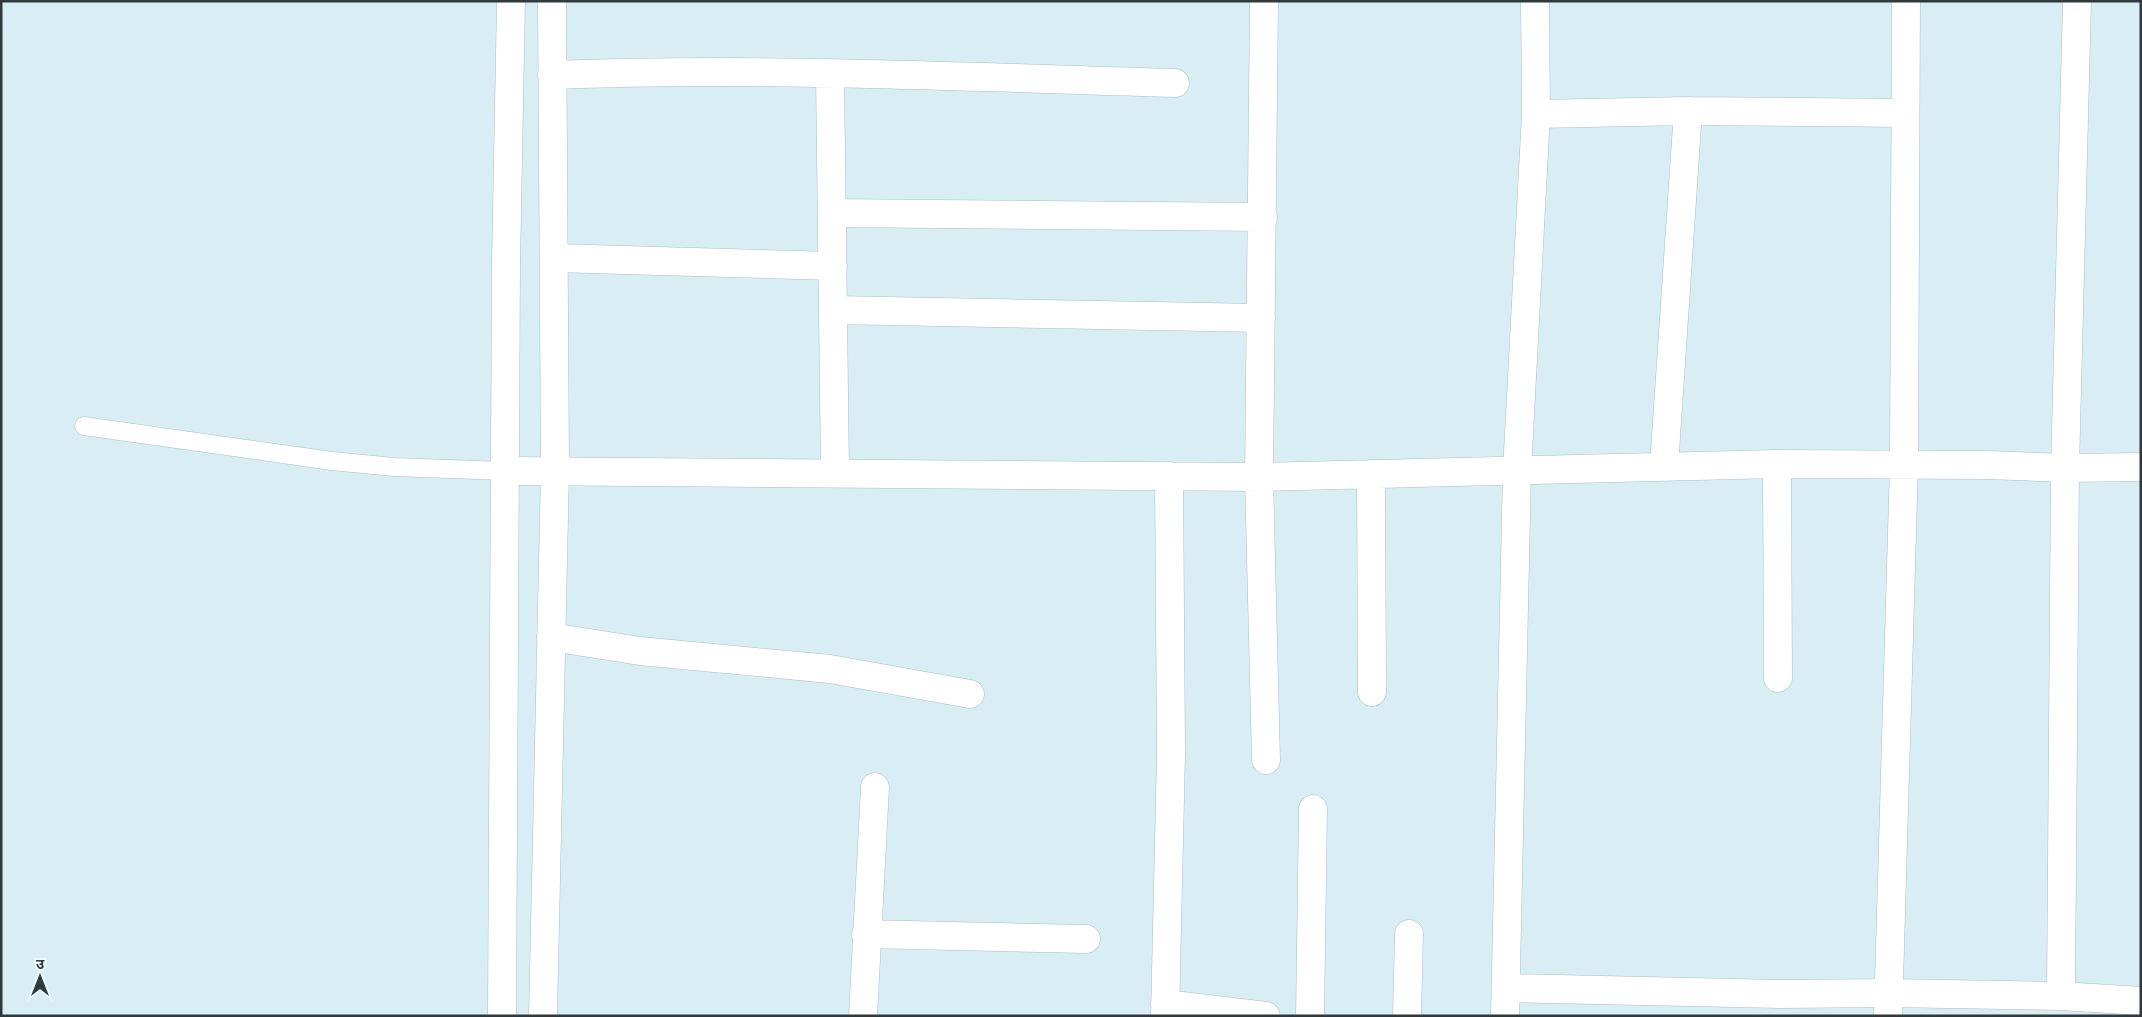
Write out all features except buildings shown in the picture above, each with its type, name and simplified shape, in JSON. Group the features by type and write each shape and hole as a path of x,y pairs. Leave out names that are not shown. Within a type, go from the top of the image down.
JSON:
{"street":[{"path":"502,1016 506,264 512,1"},
{"path":"543,1016 555,471 552,1"},
{"path":"1264,1 1259,478 1266,760"},
{"path":"1505,1016 1517,470 1536,114 1536,1"},
{"path":"1889,1004 1904,464 1906,1"},
{"path":"2061,996 2066,468 2077,1"},
{"path":"552,75 621,72 830,74 1175,83"},
{"path":"830,74 835,473"},
{"path":"1536,114 1688,111 1905,113"},
{"path":"1664,466 1688,111"},
{"path":"832,213 1263,217"},
{"path":"554,258 833,266"},
{"path":"834,310 1261,318"},
{"path":"505,470 1259,478 1777,464 1904,464 2066,468 2141,466"},
{"path":"1777,464 1778,678"},
{"path":"1372,474 1372,692"},
{"path":"1170,476 1171,754 1165,1010 1266,1016"},
{"path":"551,637 640,651 830,670 970,694"},
{"path":"863,1016 875,788"},
{"path":"1310,1016 1313,809"},
{"path":"866,934 1086,939"},
{"path":"1407,1016 1409,934"},
{"path":"1507,988 1781,994 1889,1004 2061,996 2141,1001"}],"lane":[{"path":"84,426 332,461 394,467 505,470"}]}
